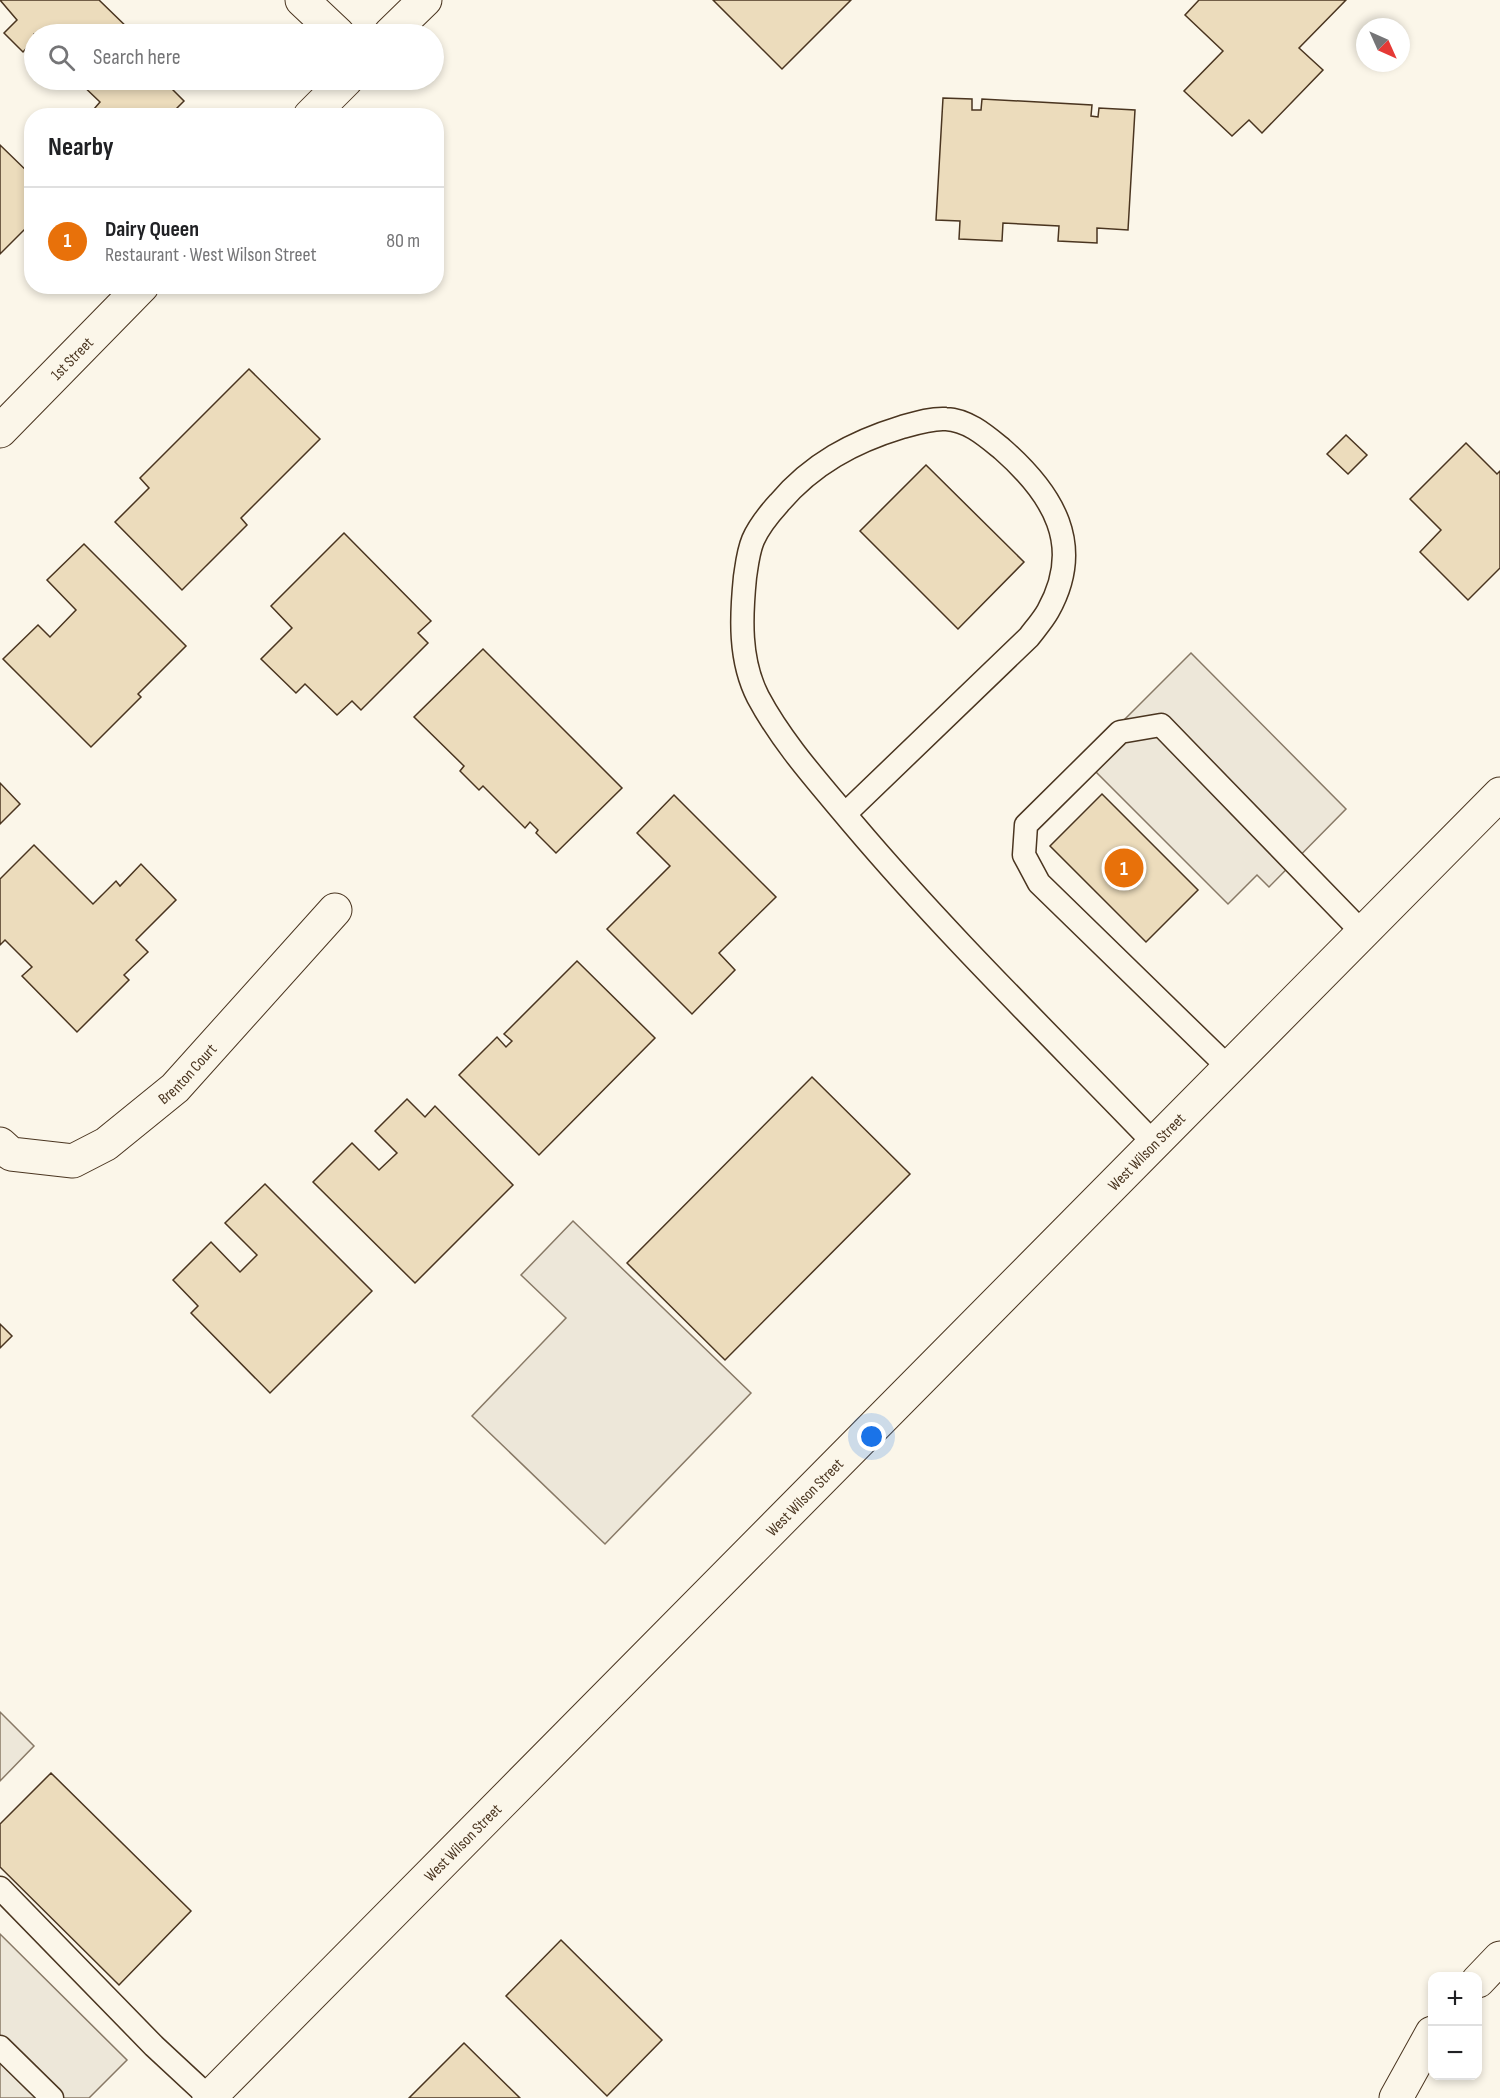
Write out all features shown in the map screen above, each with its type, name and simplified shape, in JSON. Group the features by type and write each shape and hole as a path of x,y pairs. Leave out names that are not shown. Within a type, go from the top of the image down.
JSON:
{"main road":[{"path":"302,0 327,24"},
{"path":"400,24 424,0"},
{"path":"318,108 335,90"},
{"name":"1st Street","path":"0,431 134,294"},
{"name":"West Wilson Street","path":"209,2098 1500,794"},
{"name":"Brenton Court","path":"0,1144 11,1154 73,1161 106,1144 175,1088 335,910"},
{"path":"1482,1977 1500,1958"},
{"path":"1396,2098 1428,2040"}],"lane":[{"path":"845,814 1029,637 1047,612 1060,582 1064,556 1061,528 1054,509 1010,457 984,434 966,424 947,419 916,423 877,435 833,455 792,488 753,538 748,556 742,610 743,645 748,669 757,695 791,749 845,814 904,884 1154,1143"},
{"path":"1229,1068 1039,883 1024,855 1026,825 1120,732 1161,725 1362,932"},
{"path":"0,1888 154,2046 209,2098"},
{"path":"0,2047 52,2098"}],"shaded area":[{"path":"1191,653 1346,809 1269,887 1257,875 1228,904 1084,760"},
{"path":"573,1221 751,1393 605,1544 472,1416 566,1318 521,1275"},
{"path":"0,1712 34,1746 0,1781"},
{"path":"0,1934 127,2060 89,2098 0,2098"}],"building":[{"path":"0,0 99,0 124,24 24,24 23,52 4,33 17,20"},
{"path":"713,0 851,0 782,69"},
{"path":"1199,0 1346,0 1299,48 1323,70 1262,133 1249,120 1232,136 1184,91 1223,51 1185,15"},
{"path":"87,90 173,90 184,101 177,108 95,108 100,102"},
{"path":"943,98 972,99 972,110 981,110 982,99 1092,105 1091,116 1098,117 1099,108 1135,110 1128,230 1097,228 1097,243 1058,241 1059,226 1003,223 1002,241 959,239 960,221 936,220"},
{"path":"0,145 24,168 24,230 0,254"},
{"path":"249,369 320,439 241,518 247,525 182,590 115,522 149,488 140,478"},
{"path":"1346,435 1367,455 1348,474 1327,454"},
{"path":"1466,443 1497,474 1500,471 1500,568 1468,600 1420,552 1441,530 1410,499"},
{"path":"926,465 1024,562 958,629 860,531"},
{"path":"344,533 431,621 418,633 428,643 361,710 352,701 337,715 305,684 296,693 261,659 292,628 271,606"},
{"path":"84,544 186,646 138,694 141,697 91,747 3,659 38,625 50,637 76,610 47,580"},
{"path":"483,649 622,788 556,853 536,833 538,830 530,822 525,828 483,786 479,790 460,771 464,766 414,717"},
{"path":"0,783 20,804 0,824"},
{"path":"1102,794 1198,890 1146,942 1050,846"},
{"path":"674,795 776,897 719,953 735,970 692,1014 607,929 670,866 637,833"},
{"path":"34,845 93,904 116,881 120,886 141,864 176,900 136,940 148,952 124,975 129,980 77,1032 22,976 32,967 5,940 0,945 0,879"},
{"path":"577,961 655,1038 539,1155 459,1075 497,1037 506,1047 512,1041 504,1034"},
{"path":"812,1077 910,1174 725,1360 627,1263"},
{"path":"407,1099 425,1117 435,1106 513,1185 415,1283 313,1182 352,1143 379,1170 397,1153 375,1131"},
{"path":"265,1184 372,1291 270,1393 191,1313 198,1306 173,1280 211,1242 240,1272 257,1255 225,1223"},
{"path":"0,1324 12,1336 0,1348"},
{"path":"51,1773 191,1911 119,1985 0,1867 0,1824"},
{"path":"561,1940 662,2040 607,2096 506,1996"},
{"path":"464,2043 520,2098 409,2098"}],"place":[{"name":"Dairy Queen","path":"1124,868"}]}
